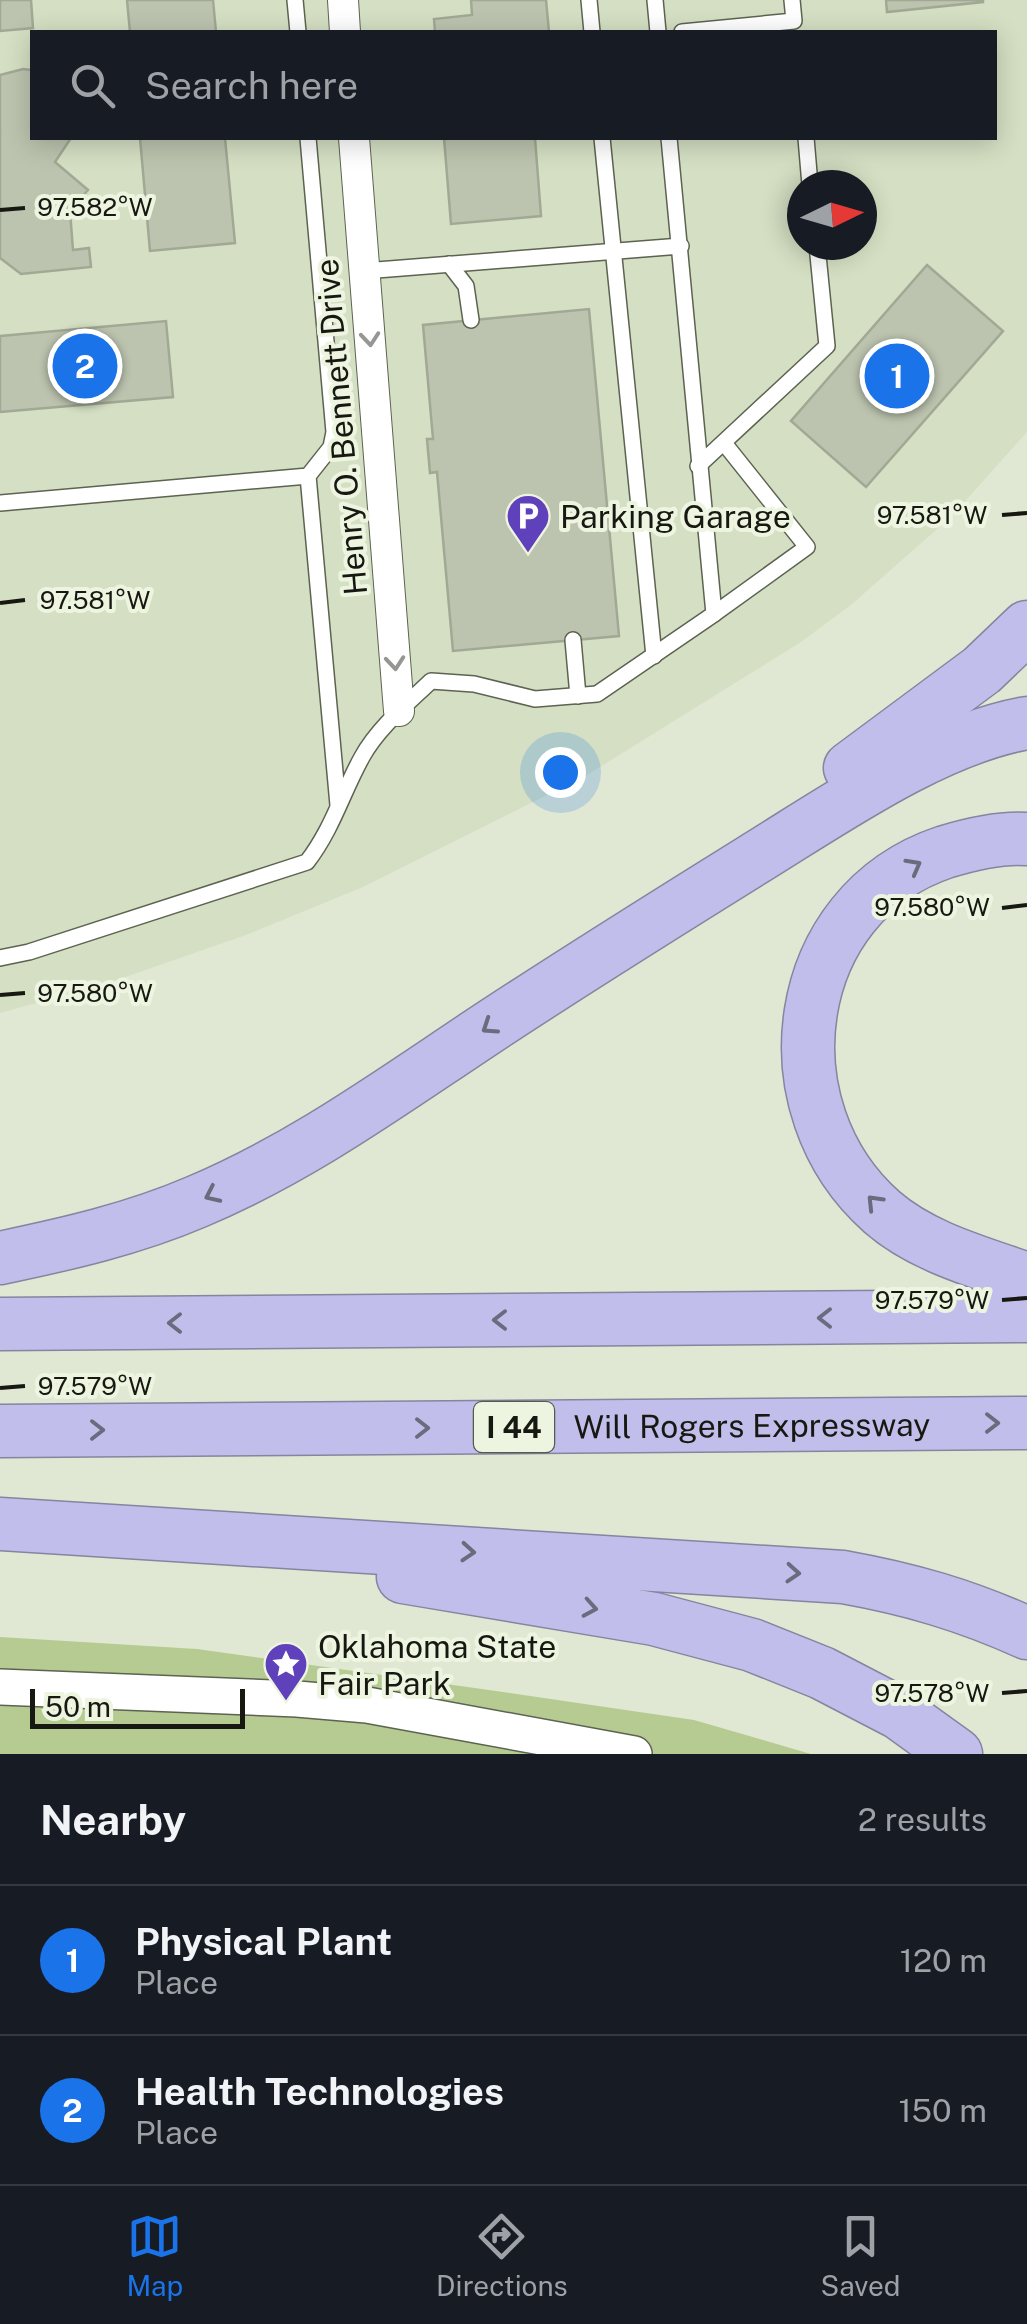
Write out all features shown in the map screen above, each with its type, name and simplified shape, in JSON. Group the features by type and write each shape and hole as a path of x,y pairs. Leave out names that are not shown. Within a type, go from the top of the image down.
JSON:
{"highway":[{"path":"571,973 909,727 982,670 1027,628"},
{"path":"0,1258 110,1233 196,1202 252,1176 322,1138 571,973 899,773 958,743 1027,722"},
{"path":"1027,840 1012,838 966,845 924,859 891,879 858,908 821,972 810,1008 806,1056 813,1101 830,1144 850,1176 882,1212 915,1235 1027,1279"},
{"path":"0,1324 1027,1316"},
{"name":"Will Rogers Expressway","path":"0,1431 1027,1423"},
{"path":"0,1524 843,1577 906,1588 966,1606 1027,1632"},
{"path":"266,1540 425,1583 654,1619 752,1646 822,1673 884,1705 956,1754"}],"street":[{"path":"343,0 345,30"},
{"name":"Henry O. Bennett Drive","path":"354,140 399,711"},
{"path":"0,1687 367,1705 634,1754"}],"lane":[{"path":"294,0 298,30"},
{"path":"589,0 592,30"},
{"path":"655,0 658,30"},
{"path":"727,30 794,27 792,0"},
{"path":"308,140 334,432 331,447 308,476 338,810"},
{"path":"602,140 654,656"},
{"path":"670,140 714,614"},
{"path":"806,140 809,170"},
{"path":"364,271 681,246"},
{"path":"698,466 827,346 818,260"},
{"path":"449,264 466,286 471,320"},
{"path":"0,958 308,862 326,837 363,754 399,711 431,682 474,684 535,699 597,694 714,614 807,547 724,442"},
{"path":"0,503 308,476"},
{"path":"573,640 578,696"}],"shaded area":[{"path":"0,0 1027,0 1027,432 952,516 852,604 801,642 587,775 363,887 246,935 105,984 0,1013"}],"green space":[{"name":"Oklahoma State Fair Park","path":"0,1637 197,1649 503,1692 694,1720 811,1754 0,1754"}],"building":[{"path":"0,0 31,0 33,28 0,31"},
{"path":"127,0 213,0 216,30 130,30"},
{"path":"471,0 546,0 549,30 435,30 434,19 472,15"},
{"path":"886,0 983,0 983,2 887,12"},
{"path":"30,70 30,140 70,140 55,162 88,190 70,211 73,250 89,248 91,267 21,274 0,258 0,75"},
{"path":"140,140 225,140 235,243 150,251"},
{"path":"444,140 535,140 541,216 451,224"},
{"path":"927,265 1003,331 866,487 791,421"},
{"name":"Parking Garage","path":"589,309 619,636 453,651 437,472 430,473 427,439 433,439 423,325"},
{"path":"166,321 173,397 0,412 0,336"}],"place":[{"name":"Health Technologies","path":"85,366"},
{"name":"Physical Plant","path":"897,376"},
{"name":"Parking Garage","path":"528,554"},
{"name":"Oklahoma State Fair Park","path":"286,1702"}]}
